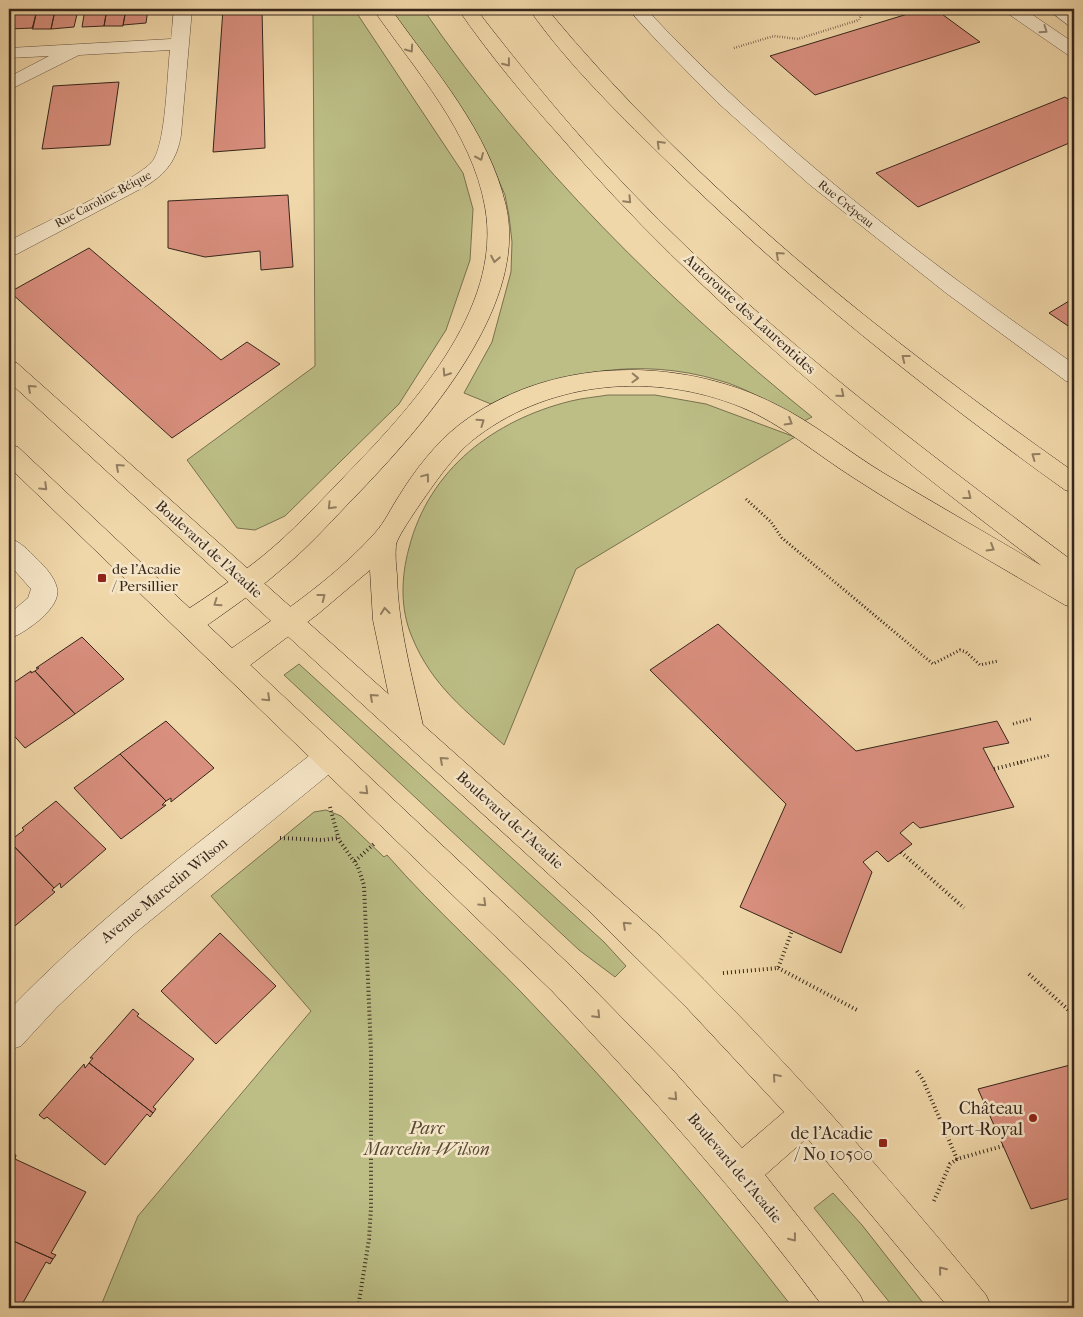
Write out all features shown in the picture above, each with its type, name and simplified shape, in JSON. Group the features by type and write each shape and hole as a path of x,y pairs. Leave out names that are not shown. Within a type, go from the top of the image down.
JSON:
{"main road":[{"path":"189,624 284,553 410,422 431,396 458,353 479,313 491,278 498,245 498,231 496,211 485,169 472,141 447,102 382,9"},
{"path":"538,9 596,77 636,120 774,250 836,303 940,385 1074,484"},
{"name":"Autoroute des Laurentides","path":"470,14 526,86 584,152 697,268 769,332 875,421 972,499 1074,576"},
{"name":"Boulevard de l'Acadie","path":"9,369 652,949 684,980 808,1113 880,1195 973,1308"},
{"path":"231,664 339,583 383,541 424,478 455,442 486,418 522,398 542,391 586,381 635,377 678,382 718,390 773,413 874,478 1074,598"},
{"name":"Boulevard de l'Acadie","path":"9,453 563,980 672,1095 740,1173 848,1308"},
{"path":"383,541 386,620 410,730"},
{"path":"740,1173 808,1113"}],"street":[{"name":"Rue Caroline-Béique","path":"9,249 139,182 153,173 164,162 171,136 183,9"},
{"name":"Rue Crépeau","path":"637,9 719,95 784,154 937,276 1074,375"},
{"path":"1013,9 1074,51"},
{"path":"1056,9 1074,22"},
{"path":"9,53 179,44"},
{"path":"9,84 75,51"},
{"path":"9,548 40,579 45,588 43,599 36,610 9,628"},
{"name":"Avenue Marcelin Wilson","path":"9,1034 76,964 121,924 329,757"}],"path":[{"path":"857,10 873,11 874,9"},
{"path":"734,48 774,36 798,39 859,20 862,14 857,10"},
{"path":"746,499 771,522 782,538 933,664 960,650 966,652 980,665 998,661"},
{"path":"1013,724 1031,719"},
{"path":"994,769 1050,755"},
{"path":"330,807 338,838 355,861 362,875 364,885 371,1052 372,1208 358,1308"},
{"path":"274,840 283,838 323,840 338,838"},
{"path":"355,861 375,843"},
{"path":"901,852 964,908"},
{"path":"778,968 792,931"},
{"path":"724,973 778,968 857,1010"},
{"path":"1029,974 1074,1015"},
{"path":"917,1071 923,1080 958,1159"},
{"path":"934,1201 950,1164 958,1159 1003,1146"}],"green space":[{"path":"313,9 354,9 463,173 473,209 470,260 446,330 399,404 285,516 255,530 237,528 187,460 315,366"},
{"path":"389,9 423,9 508,122 602,227 704,325 812,417 804,421 728,383 689,373 660,369 602,371 574,376 546,383 491,404 464,393 492,342 511,272 512,242 505,195 491,163 456,103"},
{"path":"608,395 655,395 706,404 795,437 576,569 504,745 451,697 429,670 420,654 405,615 403,582 409,548 419,520 432,494 449,472 469,452 491,435 516,421 543,410 576,400"},
{"path":"299,664 604,942 626,966 615,977 579,950 284,675"},
{"name":"Parc Marcelin-Wilson","path":"326,810 341,816 384,857 387,855 573,1047 670,1157 793,1308 100,1308 138,1216 311,1011 211,896 314,812"},
{"path":"833,1193 862,1225 927,1308 894,1308 814,1208"}],"building":[{"path":"17,9 37,10 33,28 9,29 14,11"},
{"path":"85,9 107,9 104,26 82,27"},
{"path":"107,9 126,9 123,26 104,26"},
{"path":"126,9 148,9 146,23 123,25"},
{"path":"223,9 262,9 265,148 213,152"},
{"path":"924,9 935,9 980,42 815,95 770,56"},
{"path":"37,10 55,10 51,29 32,29"},
{"path":"78,10 74,27 51,29 55,11"},
{"path":"119,82 110,145 42,149 53,86"},
{"path":"1065,97 1074,103 1074,141 918,207 876,173"},
{"path":"288,195 293,267 261,270 260,251 205,257 168,248 168,201"},
{"path":"89,248 221,360 247,342 280,364 172,438 10,292"},
{"path":"1074,298 1074,330 1049,313"},
{"path":"718,624 856,751 997,721 1009,743 983,748 1014,807 920,828 913,822 900,833 912,844 888,862 877,851 863,862 872,872 841,953 740,907 786,804 650,670"},
{"path":"82,637 124,679 75,714 35,671 39,668 36,668"},
{"path":"31,671 31,673 35,671 75,714 25,748 9,730 9,686"},
{"path":"166,721 214,768 171,802 171,798 166,801 120,754"},
{"path":"120,754 166,801 162,805 166,805 121,839 74,788"},
{"path":"56,801 106,849 61,888 60,883 54,888 9,841 9,839 11,840 24,830 22,828"},
{"path":"9,841 54,888 52,890 55,892 9,931"},
{"path":"220,933 276,986 216,1044 161,991"},
{"path":"133,1009 139,1014 137,1016 194,1059 153,1107 156,1109 153,1113 89,1063 93,1058 90,1058"},
{"path":"89,1063 153,1113 150,1117 147,1114 105,1165 47,1117 44,1119 39,1115 84,1064 85,1068"},
{"name":"Château Port-Royal","path":"1074,1064 1074,1197 1031,1209 978,1089"},
{"path":"11,1154 16,1155 15,1159 86,1192 51,1253 56,1255 53,1259 9,1239 9,1156"},
{"path":"9,1239 53,1259 50,1264 46,1262 20,1308 9,1308"}],"place":[{"name":"de l'Acadie / Persillier","path":"102,578"},
{"name":"Château Port-Royal","path":"1033,1118"},
{"name":"de l'Acadie / No 10500","path":"883,1143"}]}
